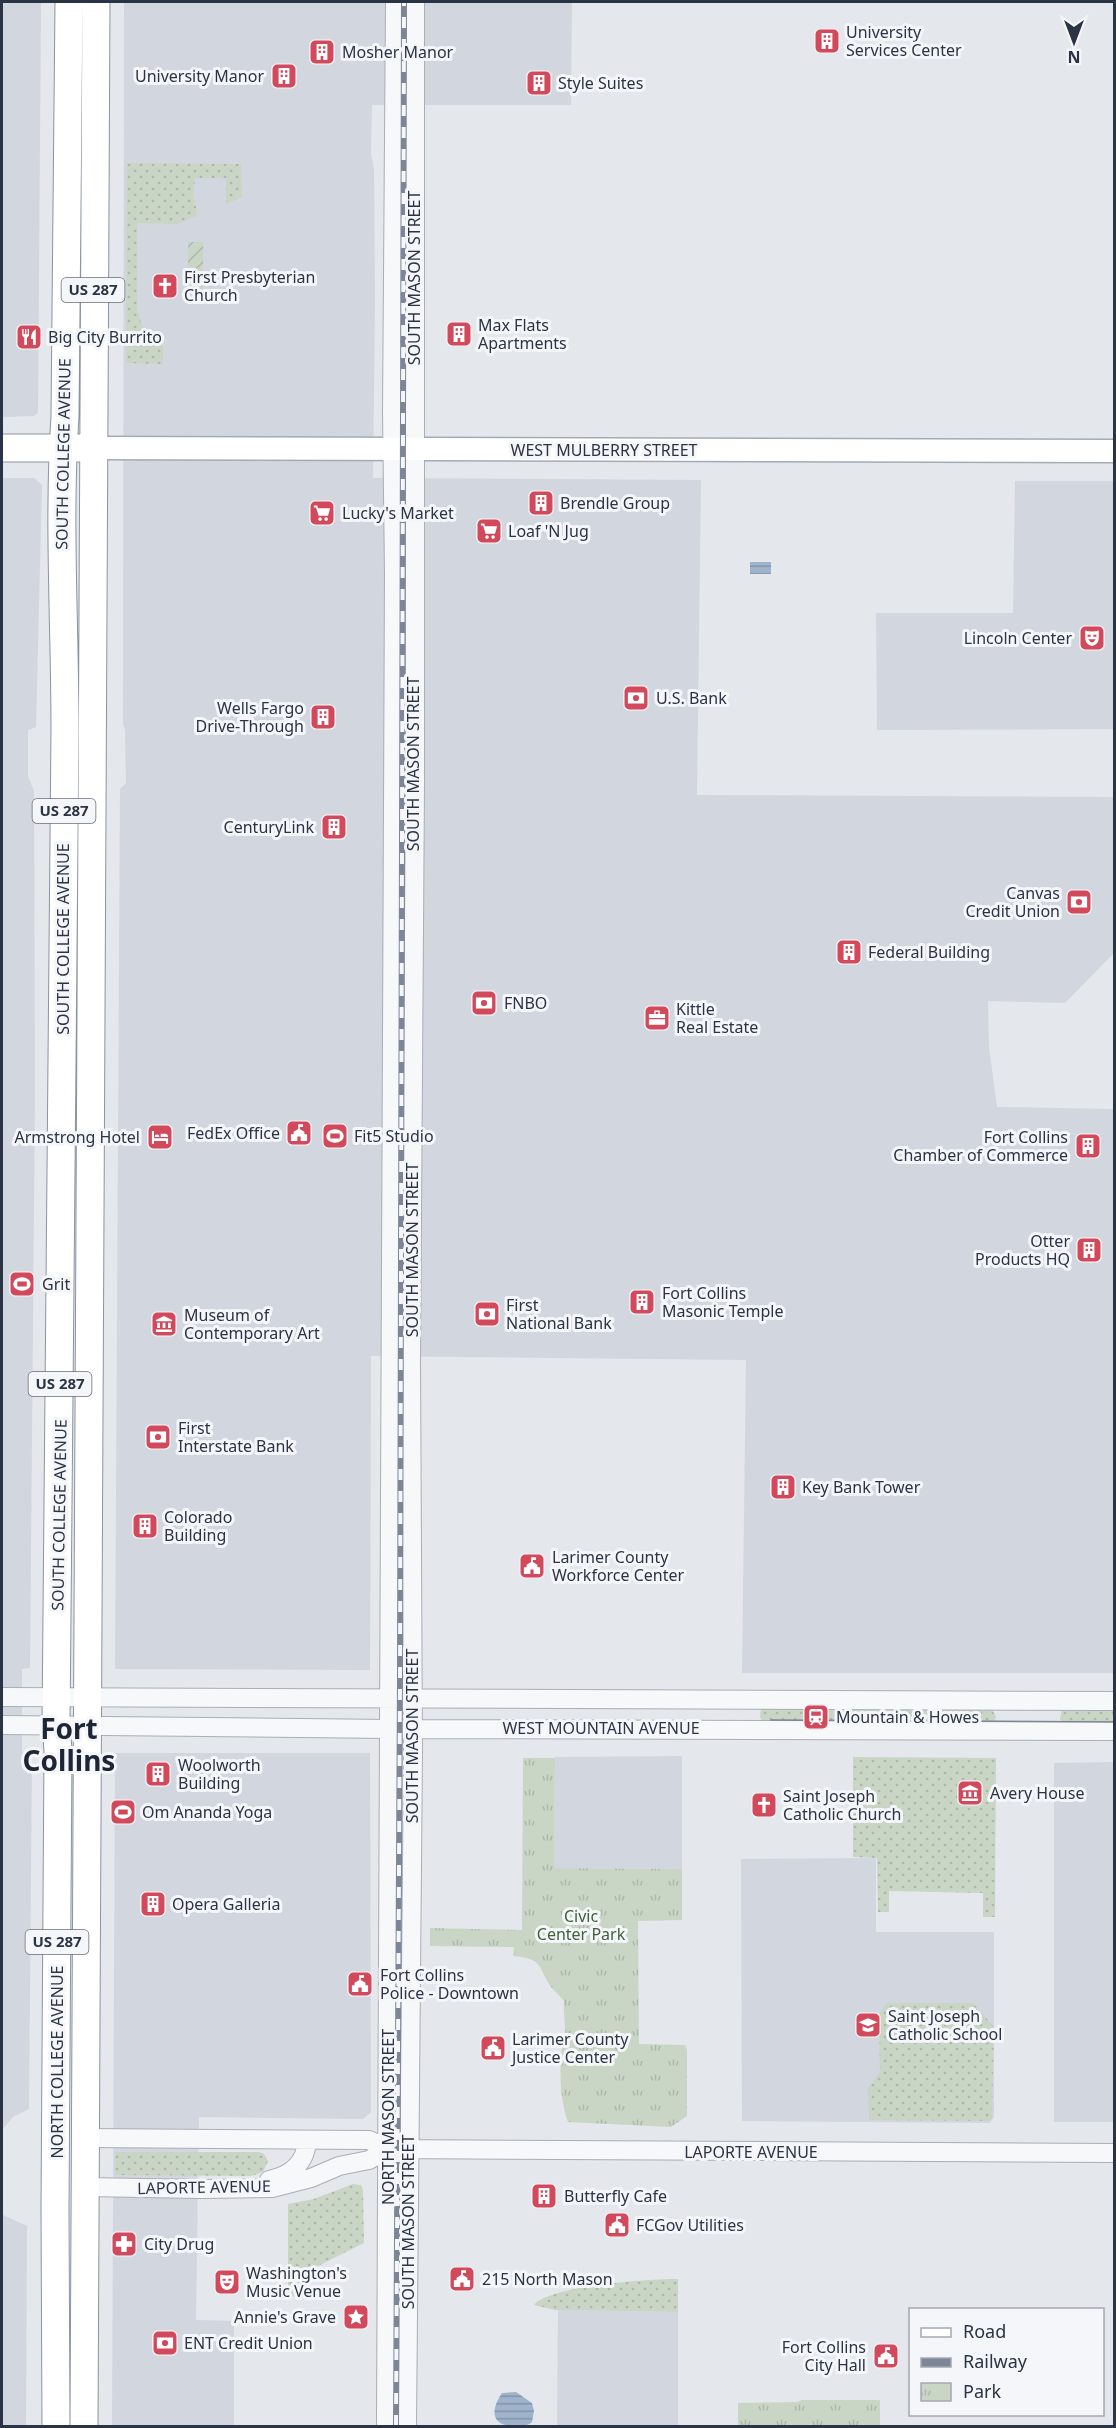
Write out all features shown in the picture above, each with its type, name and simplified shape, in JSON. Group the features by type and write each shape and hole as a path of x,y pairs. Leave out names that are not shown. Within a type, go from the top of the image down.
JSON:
{"highway":[{"name":"SOUTH COLLEGE AVENUE","path":"56,1697 65,729 65,615 61,582 71,2"},
{"path":"71,2 79,19 80,98 88,120 96,131"},
{"name":"SOUTH COLLEGE AVENUE","path":"88,1698 93,250 96,2"},
{"path":"68,130 79,148 83,163 84,218 93,250"},
{"path":"2,448 93,448"},
{"name":"NORTH COLLEGE AVENUE","path":"56,1697 58,1750 56,2427"},
{"name":"NORTH COLLEGE AVENUE","path":"84,2427 88,1698"}],"main road":[{"name":"WEST MULBERRY STREET","path":"93,448 1114,451"}],"street":[{"name":"SOUTH MASON STREET","path":"395,2 404,449 412,1699 407,2427"},
{"name":"SOUTH MASON STREET","path":"390,1699 404,449 415,2"},
{"name":"WEST MOUNTAIN AVENUE","path":"2,1697 1114,1701"},
{"name":"NORTH MASON STREET","path":"386,2427 390,1699"},
{"name":"WEST MOUNTAIN AVENUE","path":"2,1725 390,1729 1114,1731"},
{"name":"LAPORTE AVENUE","path":"86,2138 369,2140 388,2149 1114,2153"},
{"path":"202,2189 222,2182 271,2180 286,2175 299,2165 307,2153 308,2140"},
{"name":"LAPORTE AVENUE","path":"85,2187 272,2188 293,2184 339,2166 369,2160 388,2149"}],"shaded area":[{"path":"2,2 41,2 38,413 34,416 2,417"},
{"path":"124,2 572,2 571,105 372,105 375,301 373,478 701,480 697,795 1114,797 1114,953 1065,1003 988,1001 989,1047 997,1107 1114,1109 1114,1673 742,1673 746,1360 371,1356 370,1670 115,1669 120,789 126,783 123,724"},
{"path":"2,478 34,478 42,485 36,727 28,730 28,776 34,791 35,1090 30,1668 22,1669 22,1751 32,1757 29,2109 13,2117 2,2130"},
{"path":"1015,481 1114,481 1114,729 877,730 876,613 1013,613"},
{"path":"115,1753 370,1753 371,2112 363,2119 199,2117 196,2320 234,2321 234,2426 112,2426"},
{"path":"682,1756 682,1869 554,1868 555,1757"},
{"path":"1114,1762 1114,2122 1054,2122 1054,1763"},
{"name":"Saint Joseph Catholic School","path":"876,1858 876,1932 994,1932 994,2117 990,2123 742,2121 741,1859"},
{"path":"3,2215 27,2226 26,2426 2,2426"},
{"path":"558,2310 678,2312 678,2426 557,2426"}],"green space":[{"path":"127,163 241,164 242,197 226,204 226,178 195,178 193,199 195,199 197,216 177,224 137,223 137,310 145,334 163,346 163,364 126,363"},
{"path":"188,242 203,242 203,294 188,294"},
{"path":"761,1708 992,1709 996,1717 994,1722 762,1721"},
{"path":"1114,1708 1114,1725 1063,1723 1060,1719 1062,1710"},
{"path":"853,1757 996,1758 995,1917 983,1917 983,1893 889,1891 889,1912 878,1912 877,1858 853,1857"},
{"name":"Civic Center Park","path":"523,1758 555,1758 554,1868 682,1869 682,1920 638,1921 639,2044 685,2045 687,2050 687,2116 671,2127 568,2122 563,2104 560,2076 565,2034 564,2001 551,1987 538,1965 530,1959 513,1956 514,1947 430,1946 430,1928 522,1930"},
{"path":"887,2003 973,2003 994,2027 992,2118 990,2121 869,2120 868,2088 880,2072 879,2014"},
{"path":"115,2152 259,2152 264,2154 268,2161 263,2172 251,2176 115,2175"},
{"path":"353,2184 361,2185 363,2190 364,2243 312,2269 304,2282 303,2296 288,2297 288,2204 314,2199"},
{"path":"678,2279 678,2312 555,2310 534,2305 560,2292 580,2288 646,2280"},
{"path":"880,2400 880,2426 738,2426 738,2403"}],"water":[{"path":"750,562 771,562 771,574 750,574"},
{"path":"516,2392 532,2403 534,2411 532,2422 519,2426 500,2423 495,2416 498,2399 502,2393"}],"tram line":[{"path":"771,1720 1114,1722"}],"railway":[{"path":"396,2426 404,2"}],"place":[{"name":"University Services Center","path":"827,41"},
{"name":"Mosher Manor","path":"322,52"},
{"name":"University Manor","path":"284,76"},
{"name":"Style Suites","path":"539,83"},
{"name":"First Presbyterian Church","path":"165,286"},
{"name":"Max Flats Apartments","path":"459,334"},
{"name":"Big City Burrito","path":"29,337"},
{"name":"Brendle Group","path":"541,503"},
{"name":"Lucky's Market","path":"322,513"},
{"name":"Loaf 'N Jug","path":"489,531"},
{"name":"Lincoln Center","path":"1092,638"},
{"name":"U.S. Bank","path":"636,698"},
{"name":"Wells Fargo Drive-Through","path":"323,717"},
{"name":"CenturyLink","path":"334,827"},
{"name":"Canvas Credit Union","path":"1079,902"},
{"name":"Federal Building","path":"849,952"},
{"name":"FNBO","path":"484,1003"},
{"name":"Kittle Real Estate","path":"657,1018"},
{"name":"FedEx Office","path":"299,1133"},
{"name":"Fit5 Studio","path":"335,1136"},
{"name":"Armstrong Hotel","path":"160,1137"},
{"name":"Fort Collins Chamber of Commerce","path":"1088,1146"},
{"name":"Otter Products HQ","path":"1089,1250"},
{"name":"Grit","path":"22,1284"},
{"name":"Fort Collins Masonic Temple","path":"642,1302"},
{"name":"First National Bank","path":"487,1314"},
{"name":"Museum of Contemporary Art","path":"164,1324"},
{"name":"First Interstate Bank","path":"158,1437"},
{"name":"Key Bank Tower","path":"783,1487"},
{"name":"Colorado Building","path":"145,1526"},
{"name":"Larimer County Workforce Center","path":"532,1566"},
{"name":"Mountain & Howes","path":"816,1717"},
{"name":"Woolworth Building","path":"158,1774"},
{"name":"Avery House","path":"970,1793"},
{"name":"Saint Joseph Catholic Church","path":"764,1805"},
{"name":"Om Ananda Yoga","path":"123,1812"},
{"name":"Opera Galleria","path":"153,1904"},
{"name":"Fort Collins Police - Downtown","path":"360,1984"},
{"name":"Saint Joseph Catholic School","path":"868,2025"},
{"name":"Larimer County Justice Center","path":"493,2048"},
{"name":"Butterfly Cafe","path":"544,2196"},
{"name":"FCGov Utilities","path":"617,2225"},
{"name":"City Drug","path":"124,2244"},
{"name":"215 North Mason","path":"462,2279"},
{"name":"Washington's Music Venue","path":"227,2282"},
{"name":"Annie's Grave","path":"356,2317"},
{"name":"ENT Credit Union","path":"165,2343"},
{"name":"Fort Collins City Hall","path":"886,2356"}],"district":[{"name":"Fort Collins","path":"69,1745"}]}
